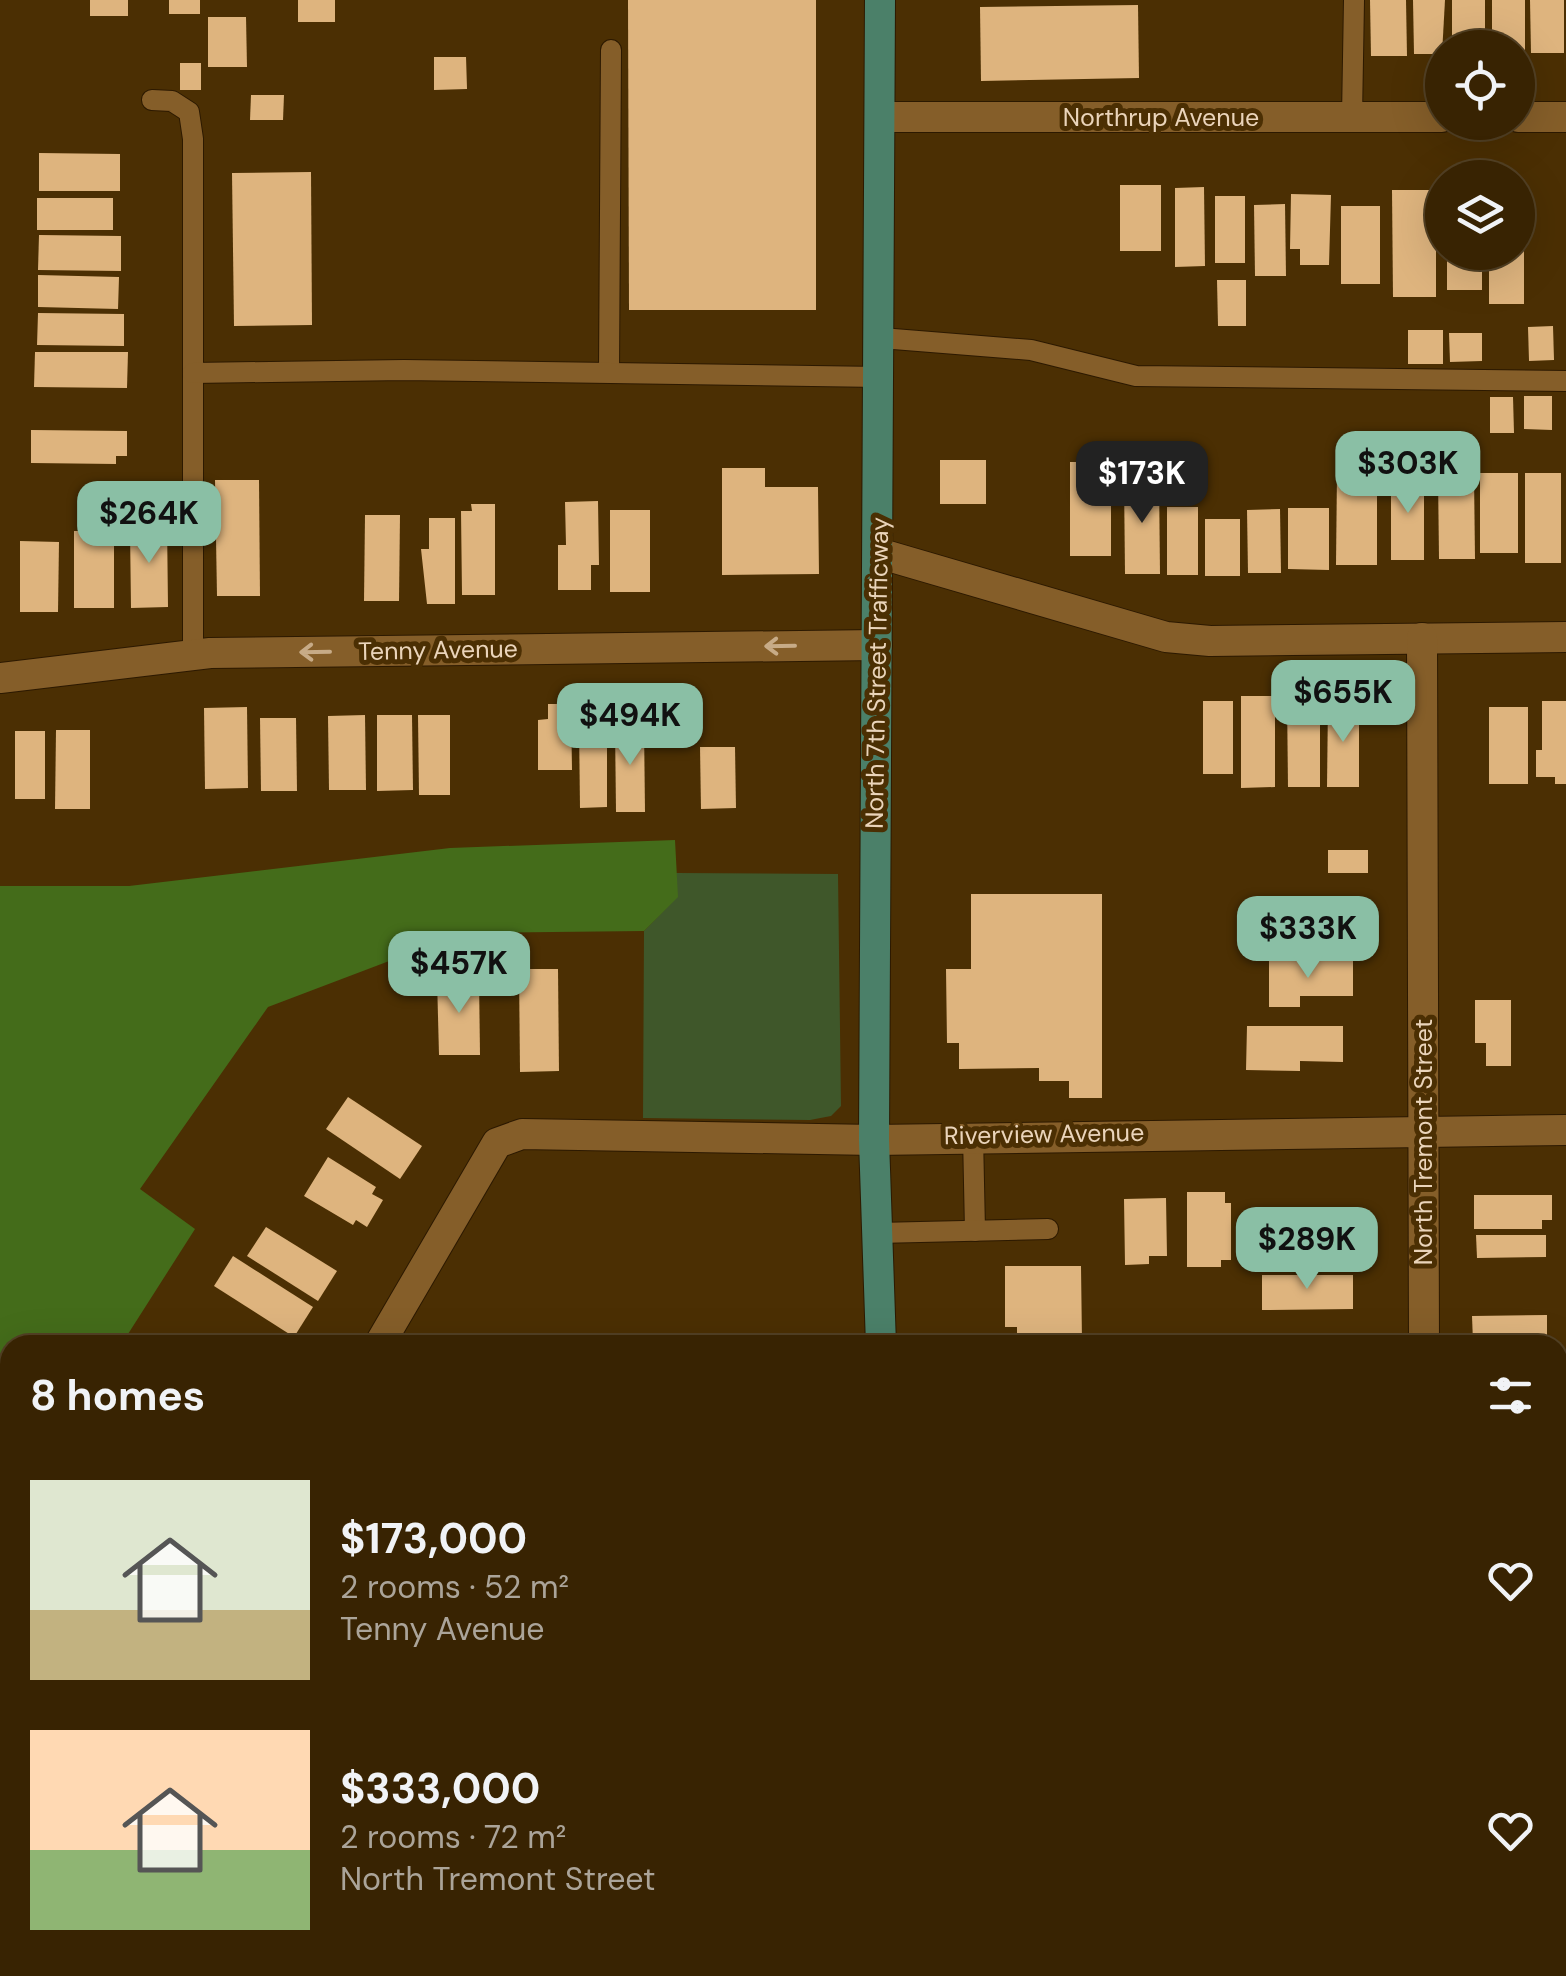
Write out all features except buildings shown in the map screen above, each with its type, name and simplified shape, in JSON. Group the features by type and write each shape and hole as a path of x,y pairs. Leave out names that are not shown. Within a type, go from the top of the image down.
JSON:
{"main road":[{"name":"North 7th Street Trafficway","path":"880,0 874,1140 881,1335"}],"street":[{"name":"Northrup Avenue","path":"880,117 1425,117"},
{"path":"1535,117 1566,117"},
{"path":"878,553 1166,637 1210,641 1566,638"},
{"name":"North Tremont Street","path":"1422,638 1424,1335"},
{"name":"Tenny Avenue","path":"0,678 193,655 878,645"},
{"name":"Riverview Avenue","path":"385,1335 497,1143 522,1134 874,1140 973,1135 1566,1130"}],"lane":[{"path":"1352,117 1354,0"},
{"path":"609,372 611,50"},
{"path":"152,100 172,101 189,112 193,655"},
{"path":"880,338 1031,350 1136,376 1566,381"},
{"path":"192,373 609,372 880,377"},
{"path":"973,1135 975,1231"},
{"path":"876,1234 1048,1229"}],"green space":[{"path":"675,840 678,897 644,931 463,933 268,1007 140,1189 195,1229 127,1335 0,1335 0,886 129,886 450,848"},
{"path":"676,873 838,874 841,1106 831,1116 810,1120 643,1118 644,931 677,897"}]}
